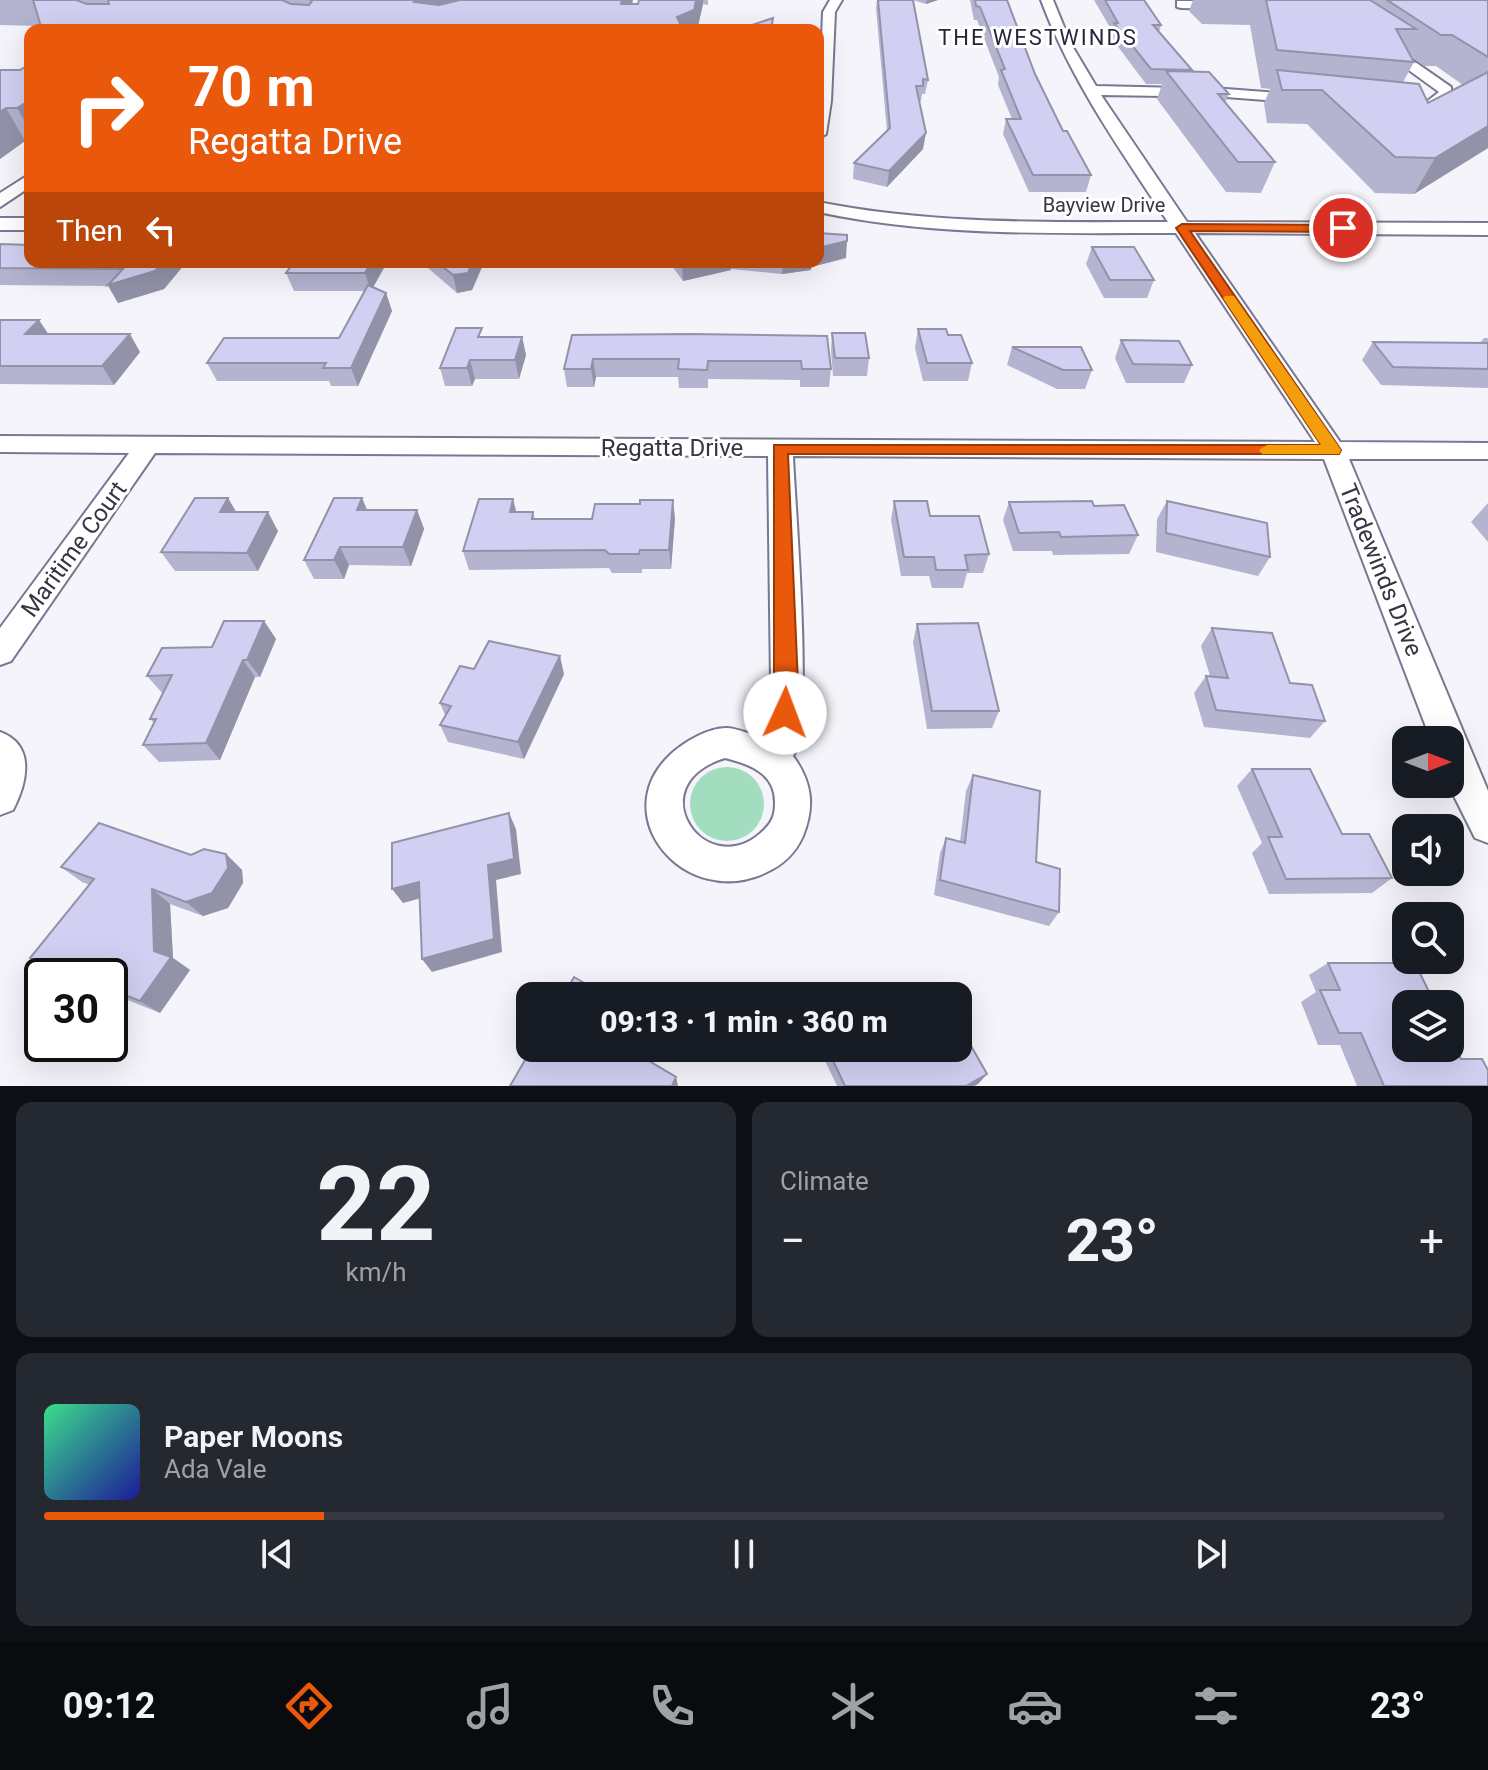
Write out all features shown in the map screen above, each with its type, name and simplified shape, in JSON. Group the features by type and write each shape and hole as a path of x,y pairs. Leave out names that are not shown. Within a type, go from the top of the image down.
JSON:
{"street":[{"path":"824,64 829,12 836,0"},
{"name":"Tradewinds Drive","path":"1047,0 1064,44 1091,90 1333,450 1443,726"},
{"path":"1301,6 1323,3 1446,90 1445,97 1429,107 1398,110"},
{"path":"1181,4 1241,5"},
{"path":"1091,90 1226,93 1320,101"},
{"path":"0,202 24,184"},
{"name":"Bayview Drive","path":"824,208 871,218 942,226 1488,229"},
{"path":"0,224 24,224"},
{"name":"Regatta Drive","path":"0,444 1488,451"},
{"name":"Maritime Court","path":"0,652 148,445"},
{"path":"771,756 783,743 787,684 780,448"},
{"path":"0,747 9,759 11,774 0,798"},
{"name":"Tradewinds Drive","path":"1464,780 1488,826"}],"green space":[{"path":"727,767 741,770 753,778 761,790 764,804 761,818 753,830 741,838 727,841 713,838 701,830 693,818 690,804 693,790 701,778 713,770"}],"building":[{"path":"33,0 109,4 108,0 282,0 309,5 310,0 416,0 414,2 439,5 460,0 622,0 621,4 638,4 639,0 696,0 694,10 677,17 680,24 40,24"},
{"path":"878,0 913,0 928,80 923,79 923,86 916,86 926,133 889,171 854,163 890,128"},
{"path":"975,0 1007,0 1035,74 1063,131 1067,131 1091,175 1033,175 1006,119 1021,119 1001,70 1005,69"},
{"path":"1105,0 1144,0 1161,25 1153,25 1192,70 1151,69 1114,23 1118,23"},
{"path":"1266,0 1370,0 1416,29 1396,29 1414,62 1277,50"},
{"path":"1387,0 1488,0 1488,57 1452,35 1441,35"},
{"path":"773,18 772,24 755,24"},
{"path":"24,68 24,104 0,112 0,70"},
{"path":"1277,70 1419,84 1428,103 1488,72 1488,126 1435,158 1395,157 1322,90 1282,90"},
{"path":"1166,71 1209,72 1229,94 1218,94 1275,162 1238,162"},
{"path":"824,233 847,235 847,241 824,247"},
{"path":"0,244 24,245 24,268 158,268 108,285 123,269 0,268"},
{"path":"1092,247 1134,247 1154,280 1110,280"},
{"path":"290,268 368,268 365,273 286,273"},
{"path":"444,268 470,268 468,273 453,275"},
{"path":"368,285 386,293 351,368 323,368 326,363 207,363 224,338 339,338"},
{"path":"0,320 39,320 25,334 130,334 102,366 0,366"},
{"path":"456,328 482,328 478,337 522,337 515,360 470,360 467,368 440,368"},
{"path":"918,329 946,329 948,335 961,335 972,363 927,363"},
{"path":"832,333 865,333 869,358 835,358"},
{"path":"572,335 827,336 831,369 802,369 801,361 708,361 707,370 678,369 679,359 593,359 591,369 564,369"},
{"path":"1121,340 1179,341 1192,365 1133,364"},
{"path":"1373,342 1488,343 1488,369 1393,367"},
{"path":"1012,347 1081,347 1092,370 1063,370"},
{"path":"195,498 228,498 220,512 268,512 247,553 161,552"},
{"path":"334,498 362,498 357,510 417,510 403,547 340,547 334,560 304,560"},
{"path":"479,499 513,499 510,512 533,512 532,519 592,519 595,504 673,500 669,550 640,550 639,554 609,554 605,550 463,551"},
{"path":"894,501 927,501 930,516 979,516 989,554 965,555 968,570 936,570 934,557 904,557"},
{"path":"1092,501 1094,506 1124,505 1138,535 1061,537 1059,532 1019,533 1009,502"},
{"path":"1167,501 1267,523 1270,557 1166,533"},
{"path":"224,621 264,621 206,743 143,745 156,719 150,719 172,675 147,676 162,648 212,647"},
{"path":"978,623 999,711 932,711 917,624"},
{"path":"1212,628 1272,633 1290,683 1312,685 1325,721 1216,710 1206,676 1228,678"},
{"path":"489,641 560,656 518,742 440,725 451,706 440,703 460,666 474,669"},
{"path":"1252,769 1310,769 1342,834 1369,834 1392,878 1286,879 1268,837 1282,837"},
{"path":"973,775 1040,791 1036,862 1060,869 1059,912 940,880 946,838 965,843"},
{"path":"509,813 514,859 488,865 494,939 422,959 419,882 392,889 392,843"},
{"path":"99,823 191,855 204,849 226,854 228,868 212,893 186,902 152,889 154,951 171,957 140,1001 128,996 128,958 30,958 94,879 61,867"},
{"path":"1328,963 1392,963 1392,974 1420,974 1428,990 1392,990 1392,1062 1482,1059 1488,1070 1488,1086 1384,1086 1361,1033 1339,1033 1320,990 1340,990"},
{"path":"972,1048 987,1074 966,1086 845,1086 834,1062 972,1062"},
{"path":"524,1062 651,1062 676,1077 672,1086 510,1086"}],"slow traffic":[{"path":"1229,298 1333,450 1267,450"}],"district":[{"name":"THE WESTWINDS","path":"1038,37"}],"route":[{"path":"785,713 787,684 780,448 1333,450 1182,228 1343,228"}]}
